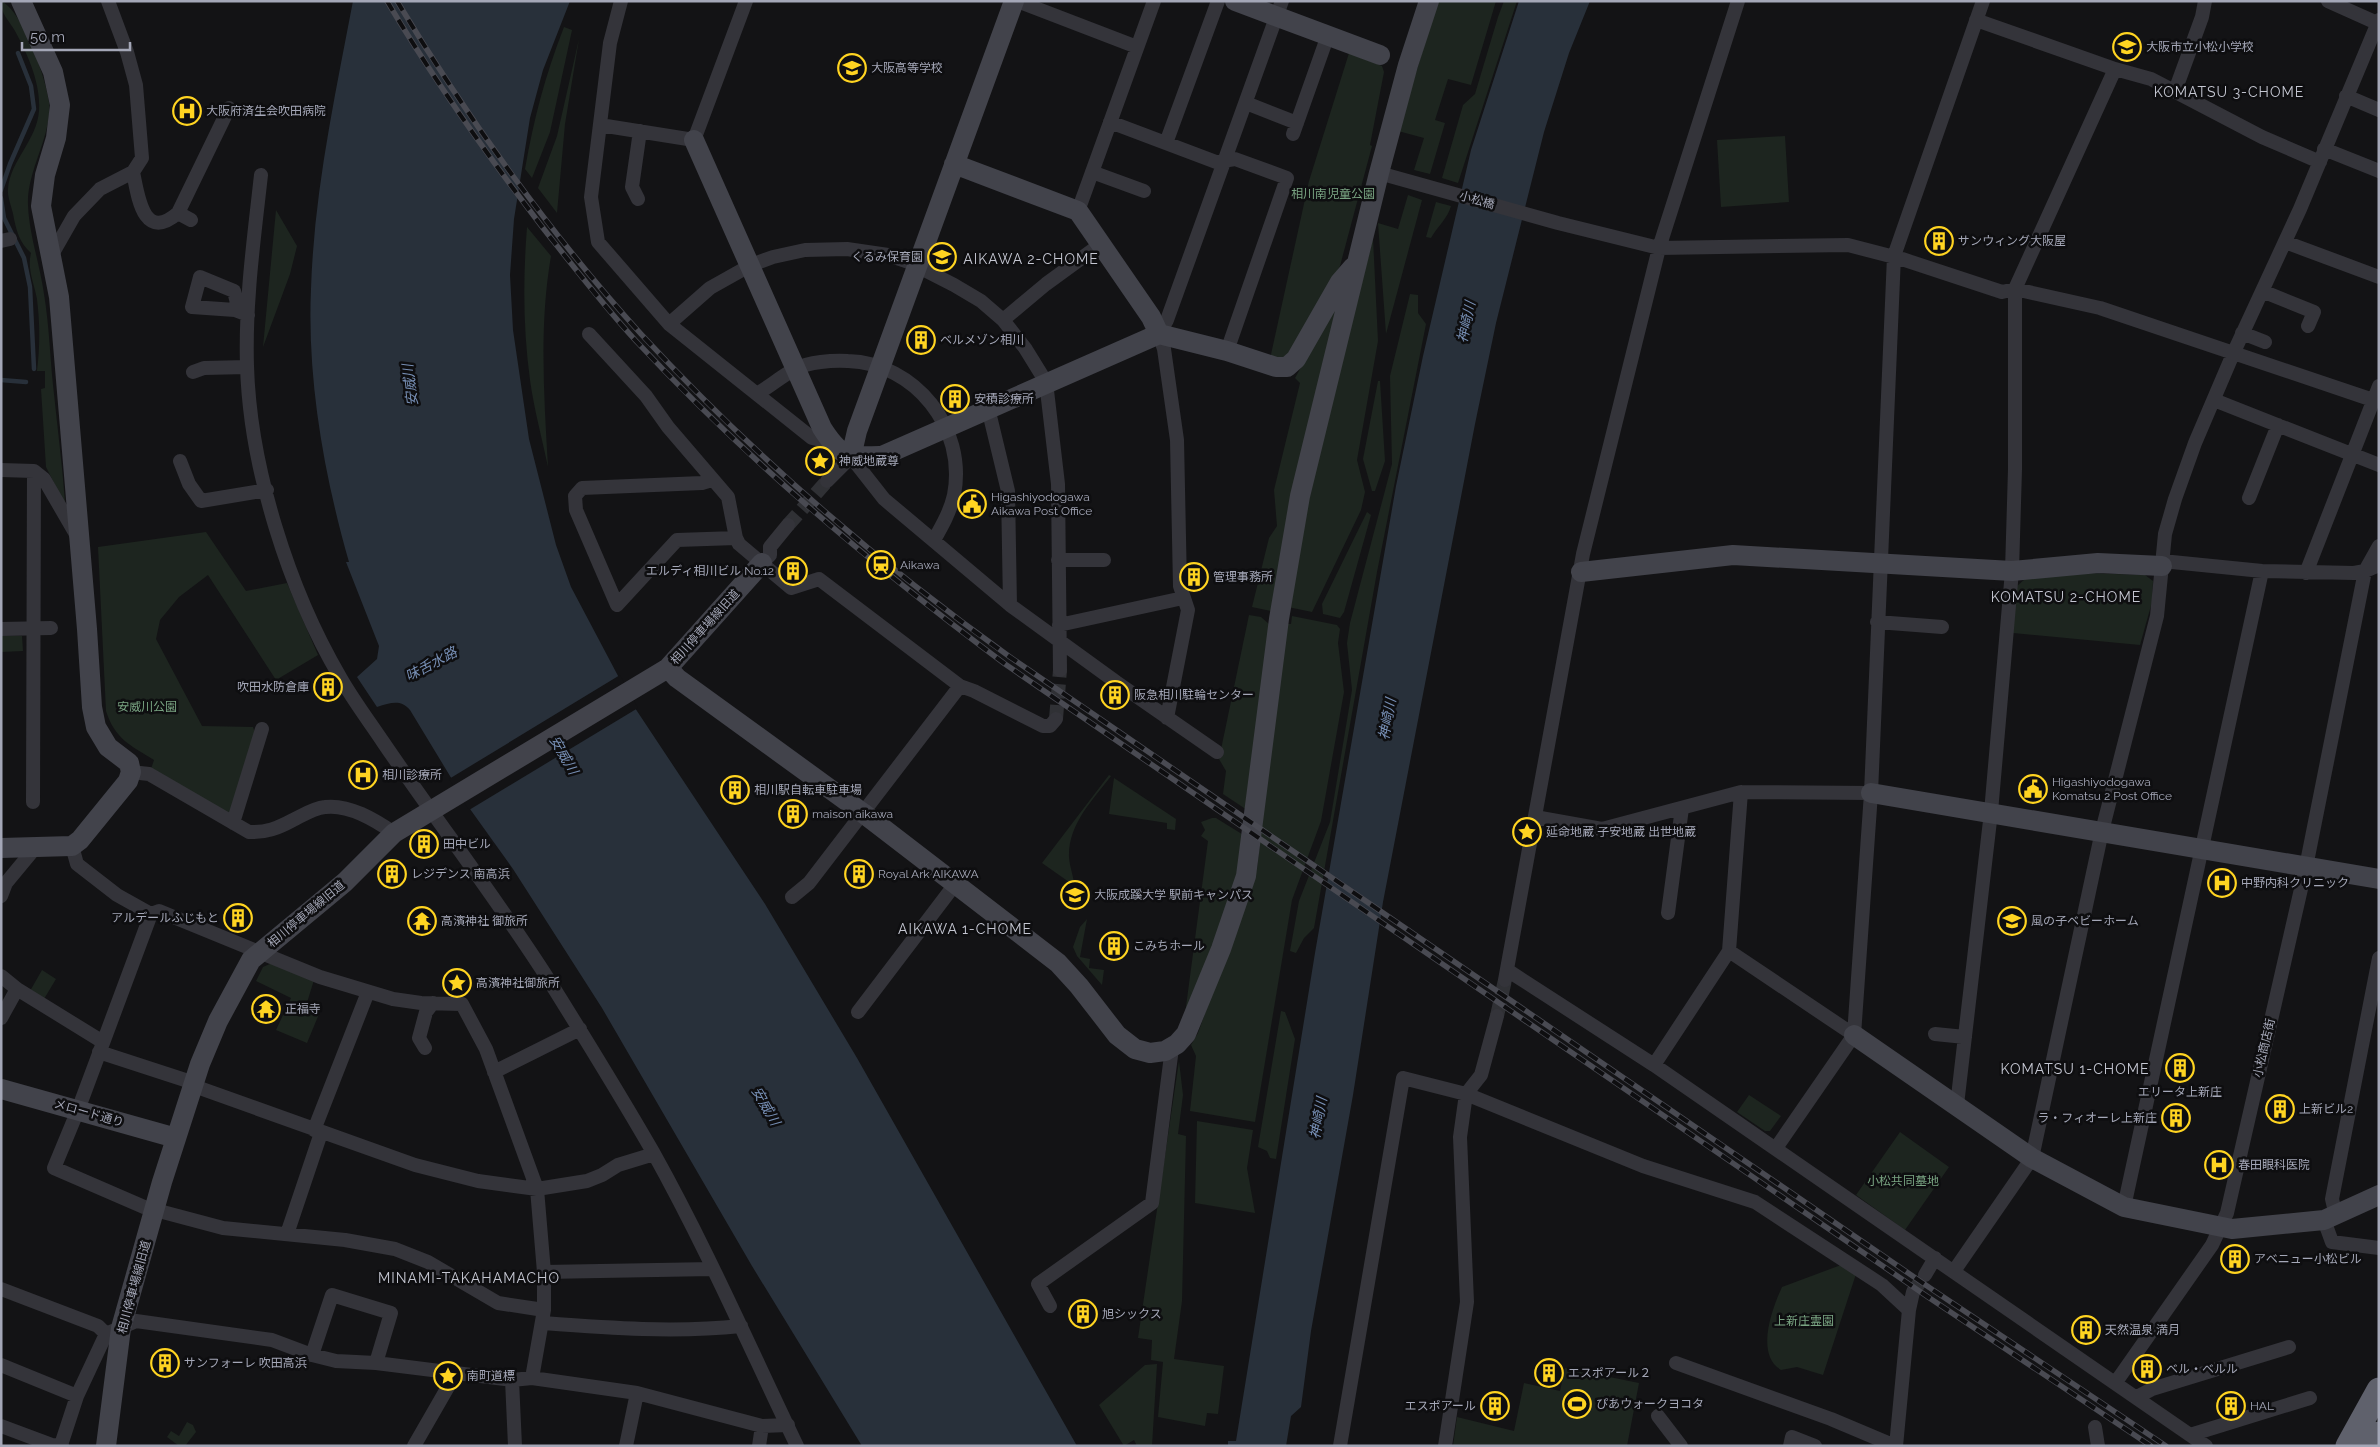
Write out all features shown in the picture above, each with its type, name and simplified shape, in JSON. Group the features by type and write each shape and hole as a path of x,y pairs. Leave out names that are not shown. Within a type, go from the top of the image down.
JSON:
{"highway":[{"path":"2348,1446 2379,1390"},
{"path":"2372,1446 2379,1434"}],"street":[{"path":"1,848 72,846 80,840 128,781 131,772 129,763 108,747 96,727 92,707 59,297 41,206 45,175 56,138 60,105 54,72 21,1"},
{"path":"50,258 74,216 100,189 133,172 142,158 136,85 127,52 108,1"},
{"path":"621,1 610,43 591,197 598,242 669,324 812,438 831,442"},
{"path":"746,1 694,140 822,428 831,442 851,457 884,499 1010,605 1217,752"},
{"path":"827,481 851,457 858,431 916,267 1015,1 1137,47"},
{"path":"1078,211 1154,1"},
{"path":"1166,143 1218,1"},
{"path":"1235,1 1280,9 1328,35 1380,55"},
{"path":"668,668 677,678 863,813 1058,963 1127,1045 1150,1053 1172,1048 1182,1040 1192,1023 1236,909 1246,876 1288,558 1300,496 1357,262 1387,175 1408,65 1429,1"},
{"path":"1738,1 1659,248 1583,554 1506,975 1654,1065 2116,1382 2206,1446"},
{"path":"1776,1148 1854,1035 1871,793 1894,256 1983,1"},
{"path":"2175,91 2202,17 2205,1"},
{"path":"1954,1271 2032,1158 2102,831 2157,616 2165,534 2175,499 2195,443 2242,333 2285,242 2378,22 2328,1"},
{"path":"1159,334 1166,320 1226,160 1280,9"},
{"path":"1976,20 2151,80 2262,137 2379,171"},
{"path":"1246,104 1295,128 1328,35"},
{"path":"1957,1105 1991,812 2012,571 2015,470 2015,290 2115,69"},
{"path":"2346,96 2379,110"},
{"path":"133,172 140,208 148,218 159,222 169,221 178,213 229,108"},
{"path":"1110,122 1216,162 1235,159 1288,178 1227,351"},
{"path":"600,125 694,140"},
{"path":"638,199 632,187 640,131"},
{"path":"954,164 1078,211 1150,317 1159,334 1164,349 1177,440 1180,586 1182,598 1188,610 1167,718"},
{"path":"1092,172 1144,191"},
{"path":"261,175 249,283 242,312 258,458 290,572 316,632 340,678 434,809 526,946 580,1029 654,1154 741,1326 797,1446"},
{"name":"小松橋","path":"1387,175 1558,223 1659,248 1848,245 1894,256 2002,292 2015,290 2100,308 2373,400"},
{"path":"178,213 191,220"},
{"path":"2285,242 2379,277"},
{"path":"1003,320 1046,284 1101,244"},
{"path":"669,324 710,288 751,265 773,257 806,250 847,249 888,255 916,267 954,285 980,301 1003,320 1025,348 1046,382 1058,484 1060,670"},
{"path":"851,457 882,456 1046,382 1159,334 1227,351 1276,367 1291,364 1340,282 1357,262"},
{"path":"2262,291 2314,312 2308,326"},
{"path":"2242,333 2265,342"},
{"path":"589,334 646,396 668,427 728,497 736,538 739,544 766,555 791,588 819,580 960,686 974,691 1042,726 1050,726 1056,719"},
{"path":"757,394 796,368 838,360 881,366 903,376 920,389 934,406 946,427 955,473 954,495 948,515 934,540"},
{"path":"193,372 204,368 247,367"},
{"path":"2306,572 2379,386"},
{"path":"2214,400 2379,464"},
{"path":"988,408 1008,491 1010,605"},
{"path":"2249,498 2278,425"},
{"path":"180,461 188,484 201,501 267,490"},
{"path":"1,470 34,471 44,479 80,541"},
{"path":"33,802 32,629 34,471"},
{"path":"712,480 702,483 582,488 575,496 576,510 617,605 677,540 736,538"},
{"path":"766,555 788,525"},
{"name":"小松商店街","path":"2116,1382 2212,1245 2227,1213 2306,867 2365,572 2379,546"},
{"name":"相川停車場線旧道","path":"106,1446 114,1331 200,1064 218,1021 244,971 260,952 345,882 394,833 668,668 766,555"},
{"path":"1581,572 1733,555 2012,571 2098,563 2162,564 2306,572 2317,570 2365,572 2379,565"},
{"path":"1058,560 1104,560"},
{"path":"2124,1207 2262,570"},
{"path":"1059,625 1182,598"},
{"path":"1878,622 1942,628"},
{"path":"1,630 51,628"},
{"path":"792,897 809,883 960,686"},
{"path":"233,824 262,729"},
{"path":"131,772 149,774 249,832 262,833 274,830 315,810 326,807 359,813 394,833"},
{"path":"1535,817 1602,829 1742,792 1871,793 2379,879"},
{"path":"1654,1065 1729,951 1742,792"},
{"path":"1668,912 1682,808"},
{"path":"72,846 77,864 117,895 151,914"},
{"path":"1,896 6,883 35,848"},
{"path":"858,1012 956,883"},
{"path":"532,1378 543,1316 544,1272 536,1190 486,1049 462,1004 393,999 368,992 320,977 159,911 151,914 78,1110 54,1168 154,1210 223,1228 395,1248 428,1262 498,1304 543,1316 633,1329 704,1330 741,1326"},
{"path":"1729,951 2032,1158 2124,1207 2232,1229 2330,1218 2379,1195"},
{"path":"2379,958 2332,1198 2330,1218 2332,1242 2379,1248"},
{"path":"1,976 101,1047 185,1080 194,1086 415,1166 478,1181 536,1190 587,1181 602,1175 618,1165 654,1154"},
{"path":"1,1018 17,989"},
{"path":"286,1234 318,1132 368,992"},
{"path":"425,1048 419,1038 426,1012 433,1003"},
{"path":"1445,1446 1467,1302 1460,1137 1466,1094 1481,1075 1497,1016"},
{"path":"494,1072 580,1029"},
{"path":"1935,1034 1965,1037"},
{"path":"1050,1306 1038,1284 1152,1203 1172,1048"},
{"path":"1340,1446 1403,1078 1466,1094 1643,1166 1756,1202 1882,1285 1909,1310"},
{"name":"メロード通り","path":"1,1088 176,1138"},
{"path":"1925,1275 1936,1258"},
{"path":"544,1272 713,1269"},
{"path":"1,1289 114,1331"},
{"path":"1676,1363 1831,1418 1895,1446 1909,1310 1914,1292"},
{"path":"312,1355 332,1295 392,1314 376,1363"},
{"path":"1,1426 52,1445 62,1445 77,1396 114,1331 136,1321 272,1340 336,1362 376,1363 512,1380 532,1378 637,1393 762,1426 788,1425"},
{"path":"2136,1397 2152,1389 2289,1347"},
{"path":"1,1365 77,1396"},
{"path":"415,1445 456,1373"},
{"path":"512,1380 515,1446"},
{"path":"626,1446 637,1393"},
{"path":"2190,1435 2310,1398"},
{"path":"1658,1416 1681,1446"},
{"path":"759,1446 762,1426"},
{"path":"2094,1427 2098,1446"},
{"path":"1790,1446 1792,1437 1815,1446"}],"green space":[{"path":"1,1 9,7 25,31 38,62 49,102 47,128 31,179 28,205 30,227 47,317 64,503 46,467 41,389 45,388 45,371 37,371 39,317 30,270 31,253 22,242 18,233 8,193 13,169 29,141 37,122 39,111 38,90 25,50 4,14"},
{"path":"1438,1 1496,1 1471,85 1448,79 1435,120 1445,123 1430,174 1414,170 1424,138 1398,131"},
{"path":"1504,1 1517,1 1458,183 1442,178 1463,105 1475,94"},
{"path":"564,27 572,30 550,132 532,178 525,169 532,132 546,80"},
{"path":"579,39 565,124 557,213 538,188 557,136"},
{"name":"相川南児童公園","path":"1349,53 1382,66 1384,72 1370,145 1372,146 1340,266 1292,353 1278,361 1270,359 1309,181"},
{"path":"1785,136 1789,202 1721,207 1717,140"},
{"path":"1408,195 1422,200 1386,334 1378,223 1398,229"},
{"path":"1436,202 1451,206 1431,238 1426,237"},
{"path":"276,210 297,246 290,274 263,347"},
{"path":"527,227 551,256 547,282 544,335 544,387 548,467 532,391 526,342 524,284"},
{"path":"1373,238 1378,341 1357,460 1365,492 1361,510 1312,612 1288,607 1308,498"},
{"path":"1410,294 1418,295 1418,313 1426,324 1377,572 1314,928 1304,938 1296,953 1290,951 1299,901 1330,822 1352,690 1347,643 1350,623 1392,464 1390,376"},
{"path":"1340,298 1271,611 1252,607 1269,538 1277,526 1274,490 1300,383 1295,378"},
{"path":"1378,381 1380,381 1385,461 1375,491 1372,491 1363,459"},
{"path":"1367,512 1371,515 1344,612 1340,618 1323,614 1322,604"},
{"name":"安威川公園","path":"206,532 246,591 287,583 318,655 276,680 208,575 179,597 160,620 156,639 202,726 253,727 255,733 233,810 227,814 151,769 154,760 119,735 106,711 98,547"},
{"path":"2085,573 2145,575 2153,581 2152,602 2140,645 2013,633 2016,587 2026,578"},
{"path":"1249,615 1261,617 1269,624 1247,810 1223,794 1226,771 1219,759"},
{"path":"1292,616 1337,625 1340,629 1338,643 1344,692 1321,821 1292,900 1255,1122 1190,1111 1196,1056 1191,1045 1198,1033 1257,869 1285,624 1291,624"},
{"path":"1,636 22,636 23,651 1,652"},
{"path":"1109,775 1111,776 1083,813 1073,834 1069,857 1074,883 1072,898 1062,891 1069,882 1042,863"},
{"path":"1114,778 1176,819 1175,830 1167,829 1167,823 1109,814"},
{"path":"1216,818 1245,836 1233,894 1185,1014 1208,841 1201,836 1205,830 1201,822"},
{"path":"1087,919 1080,957 1090,959 1089,968 1104,970 1102,985 1077,956 1073,947 1080,927"},
{"path":"272,963 314,980 305,1009 319,1014 307,1043 276,1030 291,998 256,981 263,967"},
{"path":"42,970 56,979 44,999 30,991"},
{"path":"1281,1011 1285,1012 1295,1039 1276,1159 1270,1158 1267,1151 1258,1147"},
{"path":"1179,1061 1183,1095 1178,1134 1186,1136 1182,1301 1174,1359 1224,1366 1218,1414 1207,1413 1205,1426 1158,1417 1163,1362 1151,1360 1152,1340 1138,1338"},
{"path":"1749,1095 1781,1116 1770,1131 1765,1131 1737,1112"},
{"path":"1197,1121 1253,1130 1247,1168 1255,1213 1195,1203"},
{"name":"小松共同墓地","path":"1900,1132 1949,1167 1905,1230 1856,1195"},
{"name":"上新庄霊園","path":"1841,1265 1856,1274 1823,1375 1797,1367 1781,1370 1773,1363 1767,1343 1770,1319 1782,1287"},
{"path":"1157,1364 1152,1446 1137,1446 1134,1440 1124,1446 1099,1405 1145,1365"},
{"name":"ぴあウォークヨコタ","path":"1565,1368 1639,1383 1627,1446 1453,1446 1457,1417 1514,1431 1524,1383 1560,1391"},
{"path":"187,1422 193,1425 196,1432 185,1446 179,1446 167,1437 171,1431 179,1436"}],"water":[{"path":"353,1 570,1 543,70 530,118 514,219 510,275 513,330 529,439 556,545 571,587 635,708 765,904 857,1058 1077,1446 862,1446 752,1266 602,1008 513,869 470,809 410,710 399,703 377,707 357,677 377,659 379,646 346,562 349,562 332,495 319,427 310,323 316,216 333,108"},
{"name":"神崎川","path":"1519,1 1590,1 1569,53 1544,132 1496,323 1475,424 1383,902 1353,1095 1311,1331 1301,1407 1291,1416 1286,1446 1228,1446 1228,1441 1236,1441 1315,953 1396,486 1423,356 1471,150"}],"pier":[{"path":"620,675 638,708 469,810 449,779"}],"waterway":[{"path":"1,190 34,109 31,86 18,53"},
{"path":"1,198 4,218 24,258 30,287 34,369"},
{"path":"1,380 26,382"}],"tunnel":[{"path":"788,525 827,481"},
{"path":"1056,719 1060,670"},
{"path":"1497,1016 1505,980"},
{"path":"1913,1292 1925,1275"}],"railway":[{"path":"387,1 423,60 481,145 543,228 612,314 679,385 767,470 907,589 1005,664 1928,1297 2151,1446"},
{"path":"397,1 452,88 511,174 608,296 641,334 727,422 771,464 864,545 1010,657 1933,1290 2166,1446"}],"place":[{"name":"大阪市立小松小学校","path":"2127,47"},
{"name":"大阪高等学校","path":"852,68"},
{"name":"大阪府済生会吹田病院","path":"187,111"},
{"name":"サンウィング大阪屋","path":"1939,241"},
{"name":"くるみ保育園","path":"942,257"},
{"name":"ベルメゾン相川","path":"921,340"},
{"name":"安積診療所","path":"955,399"},
{"name":"神威地蔵尊","path":"820,461"},
{"name":"Higashiyodogawa Aikawa Post Office","path":"972,504"},
{"name":"Aikawa","path":"881,565"},
{"name":"エルディ相川ビル No.12","path":"793,571"},
{"name":"管理事務所","path":"1194,577"},
{"name":"吹田水防倉庫","path":"328,687"},
{"name":"阪急相川駐輪センター","path":"1115,695"},
{"name":"相川診療所","path":"363,775"},
{"name":"Higashiyodogawa Komatsu 2 Post Office","path":"2033,789"},
{"name":"相川駅自転車駐車場","path":"735,790"},
{"name":"maison aikawa","path":"793,814"},
{"name":"延命地蔵 子安地蔵 出世地蔵","path":"1527,832"},
{"name":"田中ビル","path":"424,844"},
{"name":"レジデンス 南高浜","path":"392,874"},
{"name":"Royal Ark AIKAWA","path":"859,874"},
{"name":"中野内科クリニック","path":"2222,883"},
{"name":"大阪成蹊大学 駅前キャンパス","path":"1075,895"},
{"name":"アルデールふじもと","path":"238,918"},
{"name":"高濱神社 御旅所","path":"422,921"},
{"name":"風の子ベビーホーム","path":"2012,921"},
{"name":"こみちホール","path":"1114,946"},
{"name":"高濱神社御旅所","path":"457,983"},
{"name":"正福寺","path":"266,1009"},
{"name":"エリータ上新庄","path":"2180,1068"},
{"name":"上新ビル2","path":"2280,1109"},
{"name":"ラ・フィオーレ上新庄","path":"2176,1118"},
{"name":"春田眼科医院","path":"2219,1165"},
{"name":"アベニュー小松ビル","path":"2235,1259"},
{"name":"旭シックス","path":"1083,1314"},
{"name":"天然温泉 満月","path":"2086,1330"},
{"name":"サンフォーレ 吹田高浜","path":"165,1363"},
{"name":"ベル・ベルル","path":"2147,1369"},
{"name":"エスポアール２","path":"1549,1373"},
{"name":"南町道標","path":"448,1376"},
{"name":"ぴあウォークヨコタ","path":"1577,1404"},
{"name":"エスポアール","path":"1495,1406"},
{"name":"HAL","path":"2231,1406"}],"district":[{"name":"KOMATSU 3-CHOME","path":"2229,92"},
{"name":"AIKAWA 2-CHOME","path":"1031,259"},
{"name":"KOMATSU 2-CHOME","path":"2066,597"},
{"name":"AIKAWA 1-CHOME","path":"965,929"},
{"name":"KOMATSU 1-CHOME","path":"2075,1069"},
{"name":"MINAMI-TAKAHAMACHO","path":"469,1278"}],"water label":[{"name":"安威川","path":"410,385"},
{"name":"味舌水路","path":"431,664"},
{"name":"安威川","path":"564,755"},
{"name":"安威川","path":"766,1106"}]}
